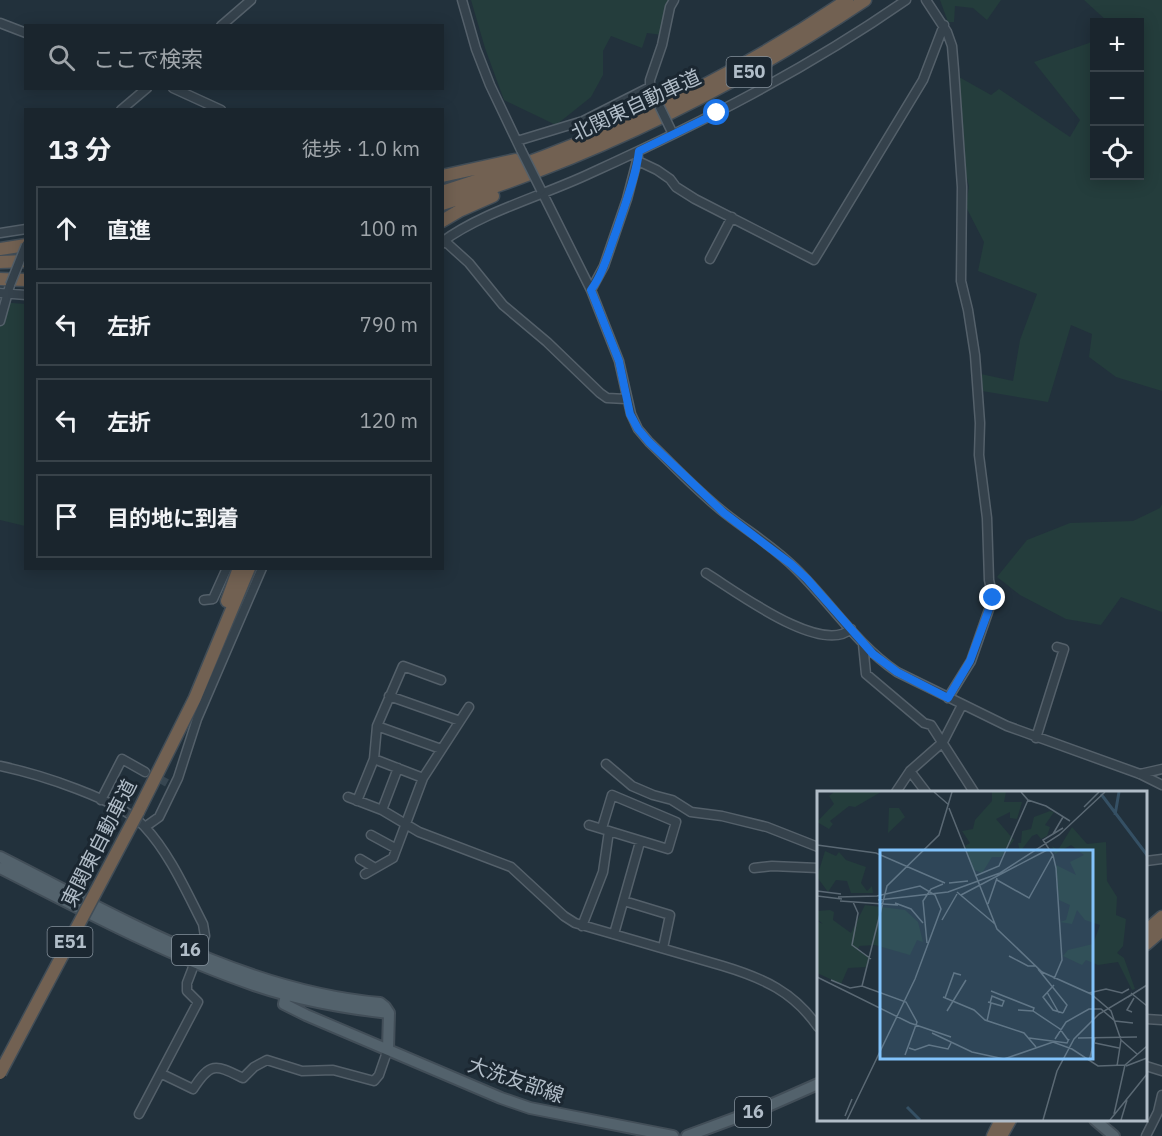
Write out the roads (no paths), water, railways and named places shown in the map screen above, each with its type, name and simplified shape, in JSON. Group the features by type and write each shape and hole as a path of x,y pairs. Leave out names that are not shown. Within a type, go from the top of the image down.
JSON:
{"highway":[{"name":"北関東自動車道","path":"444,191 551,154 648,112 750,60 847,0"},
{"name":"北関東自動車道","path":"444,203 525,176 627,134 754,69 865,0"},
{"path":"444,176 520,159 648,112"},
{"path":"444,220 627,134"},
{"path":"0,249 24,245"},
{"path":"0,262 24,261"},
{"path":"0,272 24,272"},
{"path":"4,288 24,281"},
{"name":"東関東自動車道","path":"0,1073 165,759 241,571"},
{"path":"1147,930 1162,917"},
{"path":"1147,943 1162,930"},
{"path":"993,1136 1000,1121"},
{"path":"1001,1136 1009,1121"}],"main road":[{"name":"16","path":"0,857 255,986 338,1006 389,1013"},
{"name":"16","path":"0,868 159,948 299,989 381,1004 389,1013"},
{"name":"大洗友部線","path":"286,995 284,1004 501,1098 530,1108 673,1136"},
{"path":"387,1049 389,1013"},
{"name":"16","path":"687,1136 817,1085"},
{"path":"1097,1121 1114,1136"}],"street":[{"path":"223,24 250,0"},
{"path":"462,0 476,49 490,85 591,290 619,361 626,399 634,421 649,442 724,513 807,579 863,644 882,662 897,672 1006,726 1140,774 1162,785"},
{"path":"672,132 651,89 650,80 662,45 670,7 674,0"},
{"path":"444,241 472,224 639,151 672,132 717,113 789,75 906,0"},
{"path":"926,0 944,25 952,46 957,95 962,206 960,272 975,355 980,423 979,454 987,518 989,580 993,598 973,656 948,698"},
{"path":"0,23 24,32"},
{"path":"638,161 657,170 670,179 676,187 695,199 814,260 923,80 944,25"},
{"path":"517,141 583,121 651,89"},
{"path":"123,108 145,90"},
{"path":"177,90 217,108"},
{"path":"591,290 604,266 638,161 639,151"},
{"path":"710,259 732,217"},
{"path":"0,233 24,229"},
{"path":"444,243 470,263 503,305 547,342 600,393 607,398 626,399"},
{"path":"0,321 4,288 24,249"},
{"path":"4,288 24,294"},
{"path":"144,827 159,817 197,719 261,570"},
{"path":"204,600 213,599 241,571"},
{"path":"706,573 765,611 805,631 835,635 845,634 850,629"},
{"path":"863,644 866,674 924,723 931,725 973,791"},
{"path":"1036,738 1064,649 1057,647"},
{"path":"357,801 374,759 377,726 403,666 441,680"},
{"path":"389,696 460,721"},
{"path":"897,791 910,771 943,742 962,705"},
{"path":"365,874 393,858 423,778 469,707"},
{"path":"377,726 441,749"},
{"path":"101,800 122,759 145,772"},
{"path":"374,759 423,778"},
{"path":"606,764 632,786 652,795 672,800 692,812 722,816 767,827 817,846"},
{"path":"0,766 53,780 125,810 162,848 203,924 205,936 187,983 187,991 198,1002 140,1114"},
{"path":"382,810 398,768"},
{"path":"1140,774 1162,769"},
{"path":"910,771 925,791"},
{"path":"582,926 603,872 605,830 612,795 676,822 668,849 640,842 605,830 590,825"},
{"path":"348,797 382,810 418,832 511,867 564,916 582,926 747,973 792,997 817,1023"},
{"path":"371,835 396,848"},
{"path":"614,934 640,842"},
{"path":"360,859 375,868"},
{"path":"1147,861 1162,859"},
{"path":"754,868 772,866 817,868"},
{"path":"624,901 670,915 663,948"},
{"path":"1147,1018 1162,1020"},
{"path":"162,1074 193,1089 209,1069 217,1067 243,1078 254,1067 267,1060 302,1071 333,1070 374,1081 379,1075 387,1049"},
{"path":"1147,1066 1162,1071"},
{"path":"1146,1136 1158,1112 1162,1095"}],"tunnel":[{"path":"151,774 167,783"}]}
